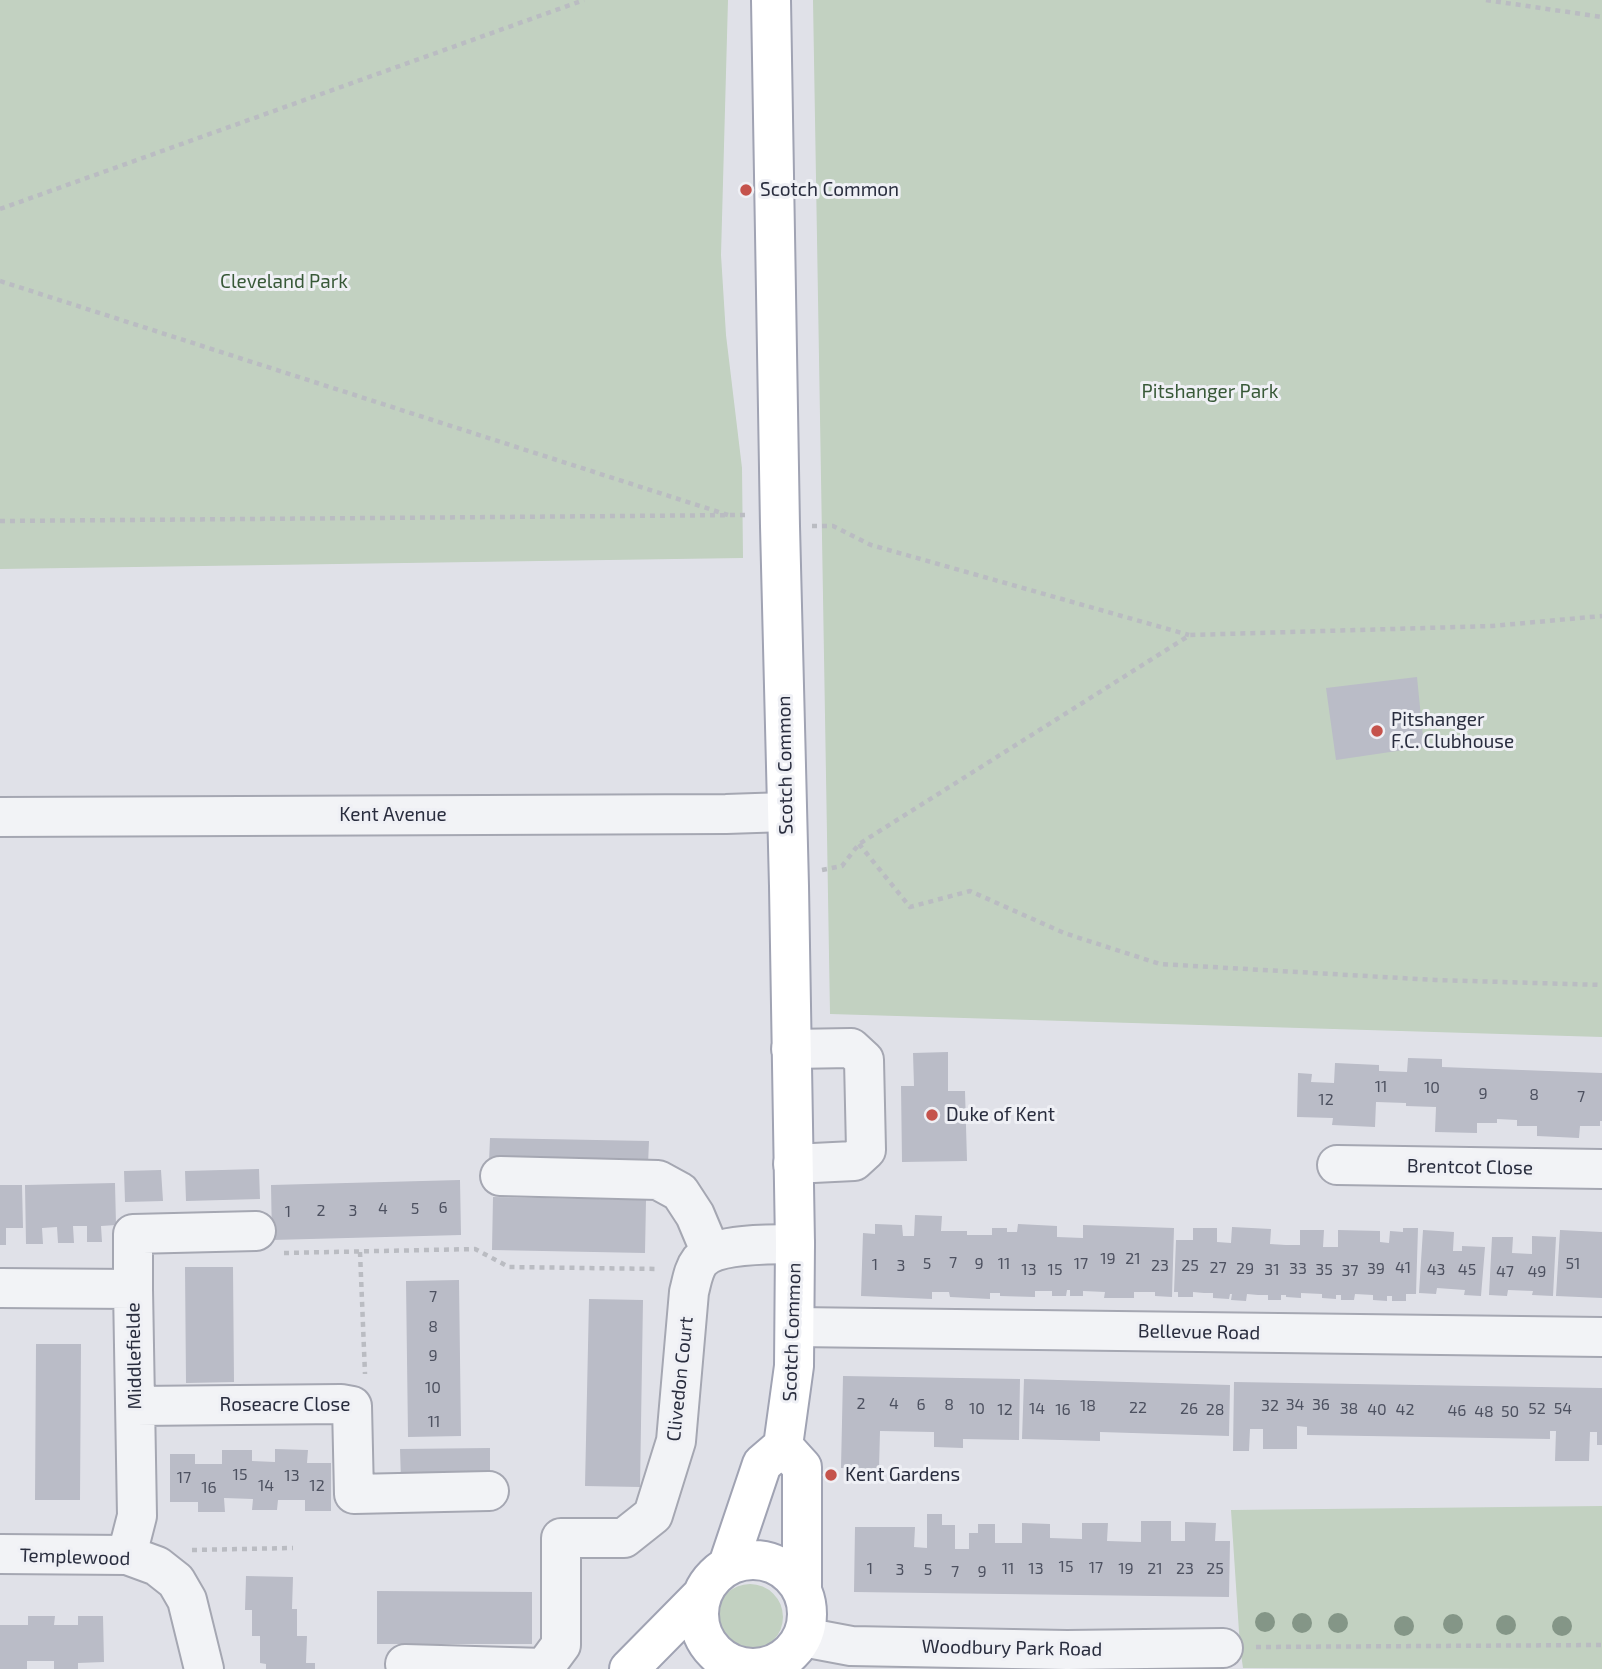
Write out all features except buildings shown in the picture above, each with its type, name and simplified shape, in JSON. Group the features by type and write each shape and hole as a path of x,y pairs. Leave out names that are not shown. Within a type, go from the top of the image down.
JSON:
{"main road":[{"name":"Scotch Common","path":"771,0 795,1244 794,1366 783,1446"},
{"path":"702,1595 699,1616 704,1636 714,1651 740,1667 777,1662 805,1651 807,1614 802,1590 802,1467 783,1446 762,1464 728,1565"},
{"path":"629,1669 702,1595 711,1579 728,1565 748,1560 764,1560 783,1568 802,1590"}],"street":[{"name":"Kent Avenue","path":"0,817 786,812"},
{"path":"792,1049 851,1048 864,1060 866,1150 854,1161 793,1164"},
{"name":"Brentcot Close","path":"1338,1164 1602,1169"},
{"path":"500,1176 658,1180 680,1192 695,1215 703,1261 727,1248 795,1244"},
{"path":"133,1289 133,1234 256,1231"},
{"name":"Clivedon Court","path":"405,1664 544,1668 561,1645 561,1538 624,1538 653,1515 676,1441 689,1292 703,1261"},
{"name":"Middlefielde","path":"0,1288 133,1289 137,1516 127,1555"},
{"name":"Bellevue Road","path":"795,1327 1602,1337"},
{"name":"Roseacre Close","path":"136,1406 352,1406"},
{"path":"352,1406 354,1493 489,1491"},
{"name":"Templewood","path":"0,1554 127,1555 157,1566 176,1581 187,1600 204,1669"},
{"name":"Woodbury Park Road","path":"805,1651 851,1646 1064,1659 1238,1648"}],"path":[{"path":"0,209 584,0"},
{"path":"1486,0 1602,17"},
{"path":"0,281 727,515"},
{"path":"0,521 751,515"},
{"path":"833,527 871,545 1190,635 1492,626 1602,616"},
{"path":"831,869 842,866 859,844 1190,635"},
{"path":"859,844 910,906 970,891 1064,933 1160,964 1436,980 1602,985"},
{"path":"256,1231 256,1253 475,1249 509,1267 703,1261"},
{"name":"Roseacre Close","path":"352,1406 366,1405 360,1252"},
{"path":"189,1550 293,1548"},
{"path":"1238,1648 1602,1645"}],"green space":[{"name":"Cleveland Park","path":"0,0 728,0 721,255 726,335 742,468 743,558 0,569"},
{"name":"Pitshanger Park","path":"813,0 1602,0 1602,1037 830,1014"},
{"path":"1602,1506 1602,1669 1243,1668 1231,1510"},
{"path":"744,1584 756,1584 768,1589 778,1599 783,1617 781,1630 768,1645 756,1650 744,1650 732,1645 722,1635 717,1623 717,1611 722,1599 732,1589"}],"place":[{"name":"Scotch Common","path":"746,190"},
{"name":"Pitshanger F.C. Clubhouse","path":"1377,731"},
{"name":"Duke of Kent","path":"932,1115"},
{"name":"Kent Gardens","path":"831,1475"}]}
